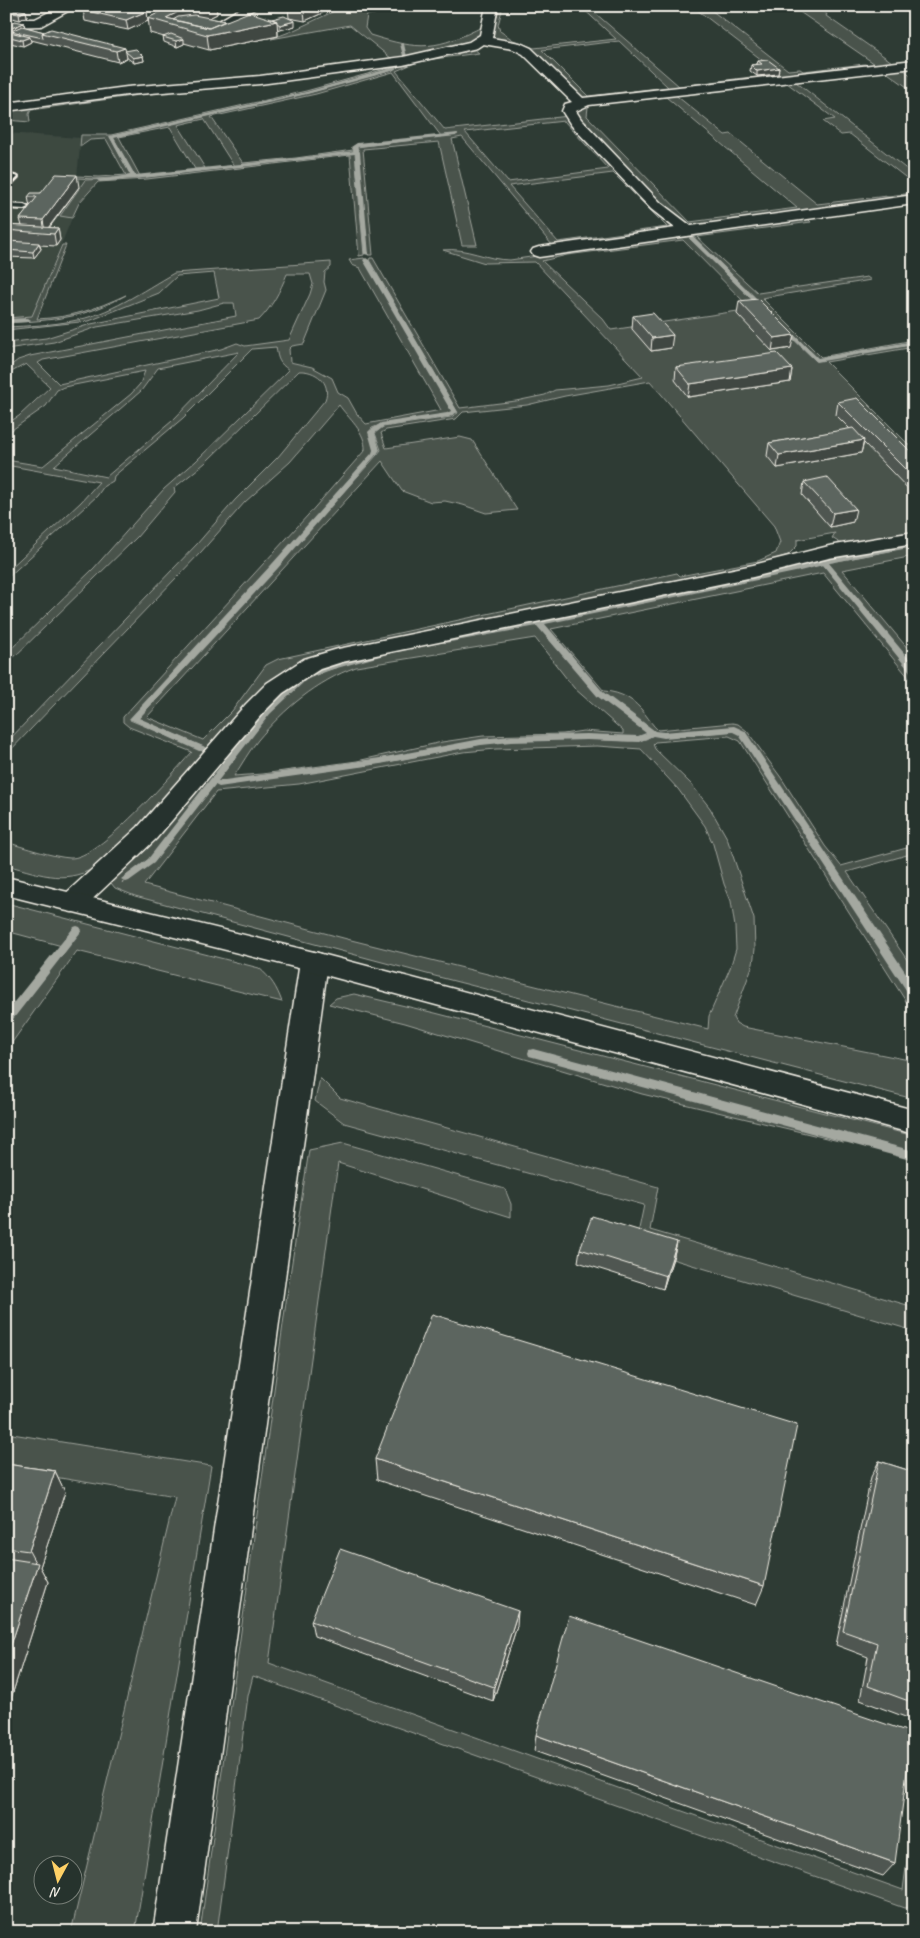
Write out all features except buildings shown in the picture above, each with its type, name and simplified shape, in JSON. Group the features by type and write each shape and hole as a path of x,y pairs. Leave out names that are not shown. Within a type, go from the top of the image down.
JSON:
{"street":[{"path":"6,24 37,22 71,6"},
{"path":"223,22 254,6"},
{"path":"6,107 127,91 260,80 403,61 446,53 473,45 486,37 492,6"},
{"path":"482,40 516,46 527,51 580,102"},
{"path":"688,231 656,206 576,122 569,111 570,107 580,102 914,64"},
{"path":"539,252 914,199"},
{"path":"72,903 147,833 254,709 275,688 312,664 348,654 753,571 829,552 914,538"},
{"path":"6,886 314,962 914,1122"},
{"path":"174,1932 314,962"}],"lane":[{"path":"6,187 14,177"},
{"path":"6,206 24,207"}],"shaded area":[{"path":"345,6 383,6 375,14 367,15 365,28 370,35 403,44 428,46 440,44 484,26 483,37 445,52 392,59 350,25 271,39"},
{"path":"580,6 587,6 679,86 751,77 754,80 581,99 531,50 491,38 494,10 502,10 498,25 500,31 513,40 534,48 616,39","holes":["619,41 668,87 588,96 542,50"]},
{"path":"692,6 706,6 788,70 800,69 803,71 865,64 870,67 784,77"},
{"path":"791,6 815,6 827,14 826,16 895,64 878,66"},
{"path":"473,48 479,53 419,61 396,71 445,130 569,116 678,230 541,250 534,248 552,245 462,137 452,139 477,245 462,245 439,142 363,149 373,255 368,255 357,147 458,134 441,136 393,72 316,94 211,117 243,163 353,150 355,152 234,166 204,119 178,125 205,168 195,169 170,127 119,137 140,176 135,177 113,137 308,93 392,70 404,62","holes":["564,121 608,169 508,182 465,132","613,173 667,227 558,242 509,186"]},
{"path":"400,63 390,70 307,93 110,137 132,177 77,178 77,176 126,175 106,139 90,140 80,147 81,135 111,135 306,91 389,68 388,66 160,92 31,110 29,114 30,122 6,120 6,108"},
{"path":"903,69 914,78 914,92 885,71 796,82 914,175 914,184 850,134 841,135 823,121 835,119 787,83 692,94 688,91"},
{"path":"673,93 725,135 731,134 817,204 914,193 914,197 692,227 684,224 661,205 575,114 578,106","holes":["666,97 797,208 690,222 587,116 588,107 591,105"]},
{"path":"6,133 81,138 77,177 87,178 60,216 72,218 32,316 6,318"},
{"path":"355,153 364,255 359,256 350,155 147,179 98,182 79,203 72,218 60,216 85,180 136,178"},
{"path":"806,217 811,222 697,237 758,293 867,277 871,280 762,298 821,357 914,340 914,342 818,359 693,237 689,238 816,361 914,344 914,347 826,362 914,450 914,535 843,545 832,538 835,533 797,540 797,546 788,555 759,564 300,664 285,671 269,686 188,778 102,864 89,871 66,877 44,875 6,865 6,842 63,857 70,858 83,855 116,831 134,814 192,752 129,727 123,722 123,717 308,515 365,450 365,443 360,431 339,405 290,462 245,502 201,552 6,755 6,743 197,544 235,500 278,457 325,400 327,394 321,378 305,371 299,371 205,463 174,488 175,492 137,537 6,665 6,654 94,568 164,489 196,461 289,370 280,361 276,347 252,349 183,418 114,476 113,481 104,486 97,496 6,579 6,572 81,502 99,482 6,465 6,460 43,466 131,394 140,384 145,371 57,390 46,406 6,434 6,424 19,416 50,387 26,364 6,375 6,369 18,360 30,356 236,316 234,303 224,303 198,310 97,327 54,342 6,349 6,343 46,338 91,324 219,298 214,273 177,276 159,293 89,321 6,330 6,327 72,321 99,314 125,302 174,273 331,262 331,267 325,272 324,282 326,290 304,344 292,346 289,349 290,362 312,367 332,378 338,392 348,398 357,414 366,424 441,410 360,268 352,265 349,260 364,258 453,412 448,415 380,425 372,428 369,432 376,450 130,720 204,751 204,747 138,719 377,455 381,450 375,433 383,427 451,417 458,413 369,260 370,258 373,258 460,408 516,401 545,395 555,390 609,385 643,377 535,262 485,263 443,250 460,250 510,260","holes":["683,240 751,309 611,330 603,319 542,261 567,255","287,274 310,274 313,284 310,294 289,340 245,346 237,343 221,349 59,384 38,363 43,360 259,320 278,293","239,352 172,421 106,477 54,466 141,391 158,368","650,381 774,526 780,542 776,553 758,561 680,576 677,573 278,659 266,665 232,711 203,740 147,717 382,461 402,491 431,502 445,501 486,513 517,510 472,440 460,437 386,448 381,433 386,430 456,419 463,412 527,405 565,396"]},
{"path":"62,245 66,245 37,319 61,317 83,312 126,295 111,303 82,314 39,321 6,323 28,320 6,320 6,318 32,316"},
{"path":"914,541 914,543 835,558 799,568 544,621 403,647 346,661 302,677 265,711 149,860 125,878 122,883 153,862 268,713 305,679 348,663 405,649 539,624 599,695 649,733 638,738 587,736 511,738 480,741 320,770 228,781 225,784 381,763 511,740 588,739 629,741 646,739 653,735 664,736 734,731 741,734 914,997 914,1014 740,741 729,736 655,742 653,744 655,749 691,784 710,808 727,838 754,919 755,949 753,964 733,1018 736,1023 743,1027 914,1061 914,1099 427,974 135,896 115,888 111,883 114,875 160,827 267,703 295,679 309,670 376,651 691,588 829,555","holes":["535,638 574,688 623,731 623,734 583,731 563,734 483,736 442,742 357,761 234,776 255,744 279,717 302,697 342,673 356,667","597,746 641,749 678,789 705,826 713,844 724,884 731,901 736,949 730,968 709,1016 708,1029 347,939 144,885 216,792 299,784 463,752 496,749"]},
{"path":"914,546 914,556 842,570 914,656 914,667 827,563"},
{"path":"823,564 914,673 914,684 823,573 551,629 604,691 622,695 632,701 658,730 732,723 738,724 747,731 782,779 825,846 841,866 914,846 914,853 847,872 914,970 914,989 744,733 735,728 664,734 654,732 602,693 542,623"},
{"path":"6,903 259,968 273,984 282,1002 77,951 6,1051 6,1023 80,928 75,930 62,946 6,931"},
{"path":"354,994 914,1136 914,1153 533,1051 532,1054 855,1141 843,1142 642,1094 405,1023 329,1004 336,998"},
{"path":"320,1078 340,1098 658,1187 650,1230 914,1307 914,1331 635,1248 644,1205 344,1123 315,1101"},
{"path":"343,1143 505,1189 511,1204 511,1217 338,1163 269,1663 903,1890 914,1807 914,1907 904,1908 253,1676 248,1696 217,1932 200,1932 287,1295 309,1150"},
{"path":"6,1433 211,1466 135,1932 71,1932 77,1906 82,1906 82,1886 175,1497 6,1469"}],"waterway":[{"path":"402,44 405,56"},
{"path":"134,177 111,137 307,93 390,70 402,63"},
{"path":"357,152 354,147 357,145 456,134"},
{"path":"134,177 357,152"},
{"path":"357,152 367,254"},
{"path":"100,180 134,177"},
{"path":"692,238 764,309"},
{"path":"202,749 133,719 275,566 374,454 377,450 371,432 381,425 449,415 455,412 366,260"},
{"path":"6,321 28,320"},
{"path":"784,327 817,360 914,343"},
{"path":"824,562 914,545"},
{"path":"539,623 800,569 824,562"},
{"path":"824,562 914,671"},
{"path":"445,641 539,623"},
{"path":"539,623 600,694 652,733"},
{"path":"126,879 151,861 267,712 289,690 303,678 323,669 381,653"},
{"path":"652,733 664,735 734,729 742,733 914,993"},
{"path":"219,784 380,761 481,742 511,739 587,737 639,739 652,733"},
{"path":"6,1020 77,930"},
{"path":"533,1053 914,1156"}]}
